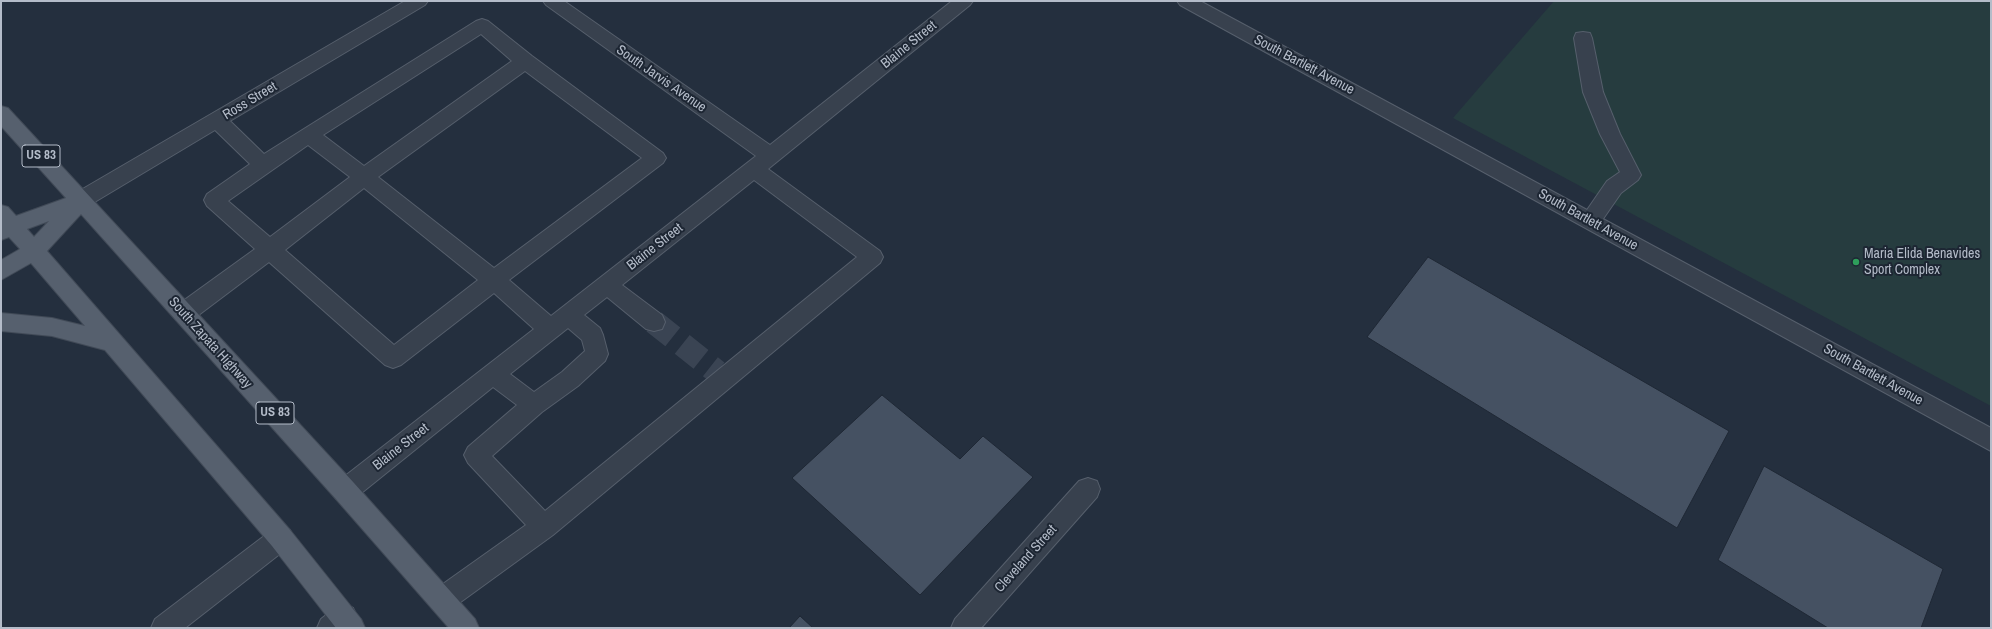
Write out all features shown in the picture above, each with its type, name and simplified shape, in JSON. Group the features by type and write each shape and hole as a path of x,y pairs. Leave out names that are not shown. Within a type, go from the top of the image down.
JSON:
{"main road":[{"name":"South Zapata Highway","path":"1,112 345,491 466,628"},
{"path":"81,200 5,224 34,251 281,538 342,624"},
{"path":"1,271 34,251 81,200"},
{"path":"1,322 14,322 52,327 112,342"}],"street":[{"name":"Ross Street","path":"81,200 419,1"},
{"name":"South Jarvis Avenue","path":"544,528 721,375 872,257 762,163 552,1"},
{"name":"Blaine Street","path":"345,491 762,163 964,1"},
{"name":"South Bartlett Avenue","path":"1186,1 1991,440"},
{"path":"482,25 525,61 656,158 393,358 214,200 263,165 482,25"},
{"path":"1583,38 1594,92 1610,134 1631,175 1614,187 1590,221"},
{"path":"184,313 271,249 364,177 525,61"},
{"path":"217,120 263,165"},
{"path":"309,135 494,280 550,330"},
{"path":"607,285 654,322"},
{"path":"442,600 544,528 476,455 534,405 570,379 597,354 592,335 569,315"},
{"path":"493,374 534,405"},
{"name":"Cleveland Street","path":"964,628 1088,489"},
{"path":"164,628 281,538"}],"green space":[{"name":"Maria Elida Benavides Sport Complex","path":"1554,1 1991,1 1991,406 1453,118"}],"building":[{"path":"1428,257 1729,431 1677,528 1367,337"},
{"path":"882,395 960,459 983,436 1033,477 920,595 792,478"},
{"path":"1764,466 1943,569 1921,628 1828,628 1718,560"},
{"path":"800,616 813,628 789,628"}],"tunnel":[{"path":"654,322 717,372"}],"place":[{"name":"Maria Elida Benavides Sport Complex","path":"1856,262"}]}
